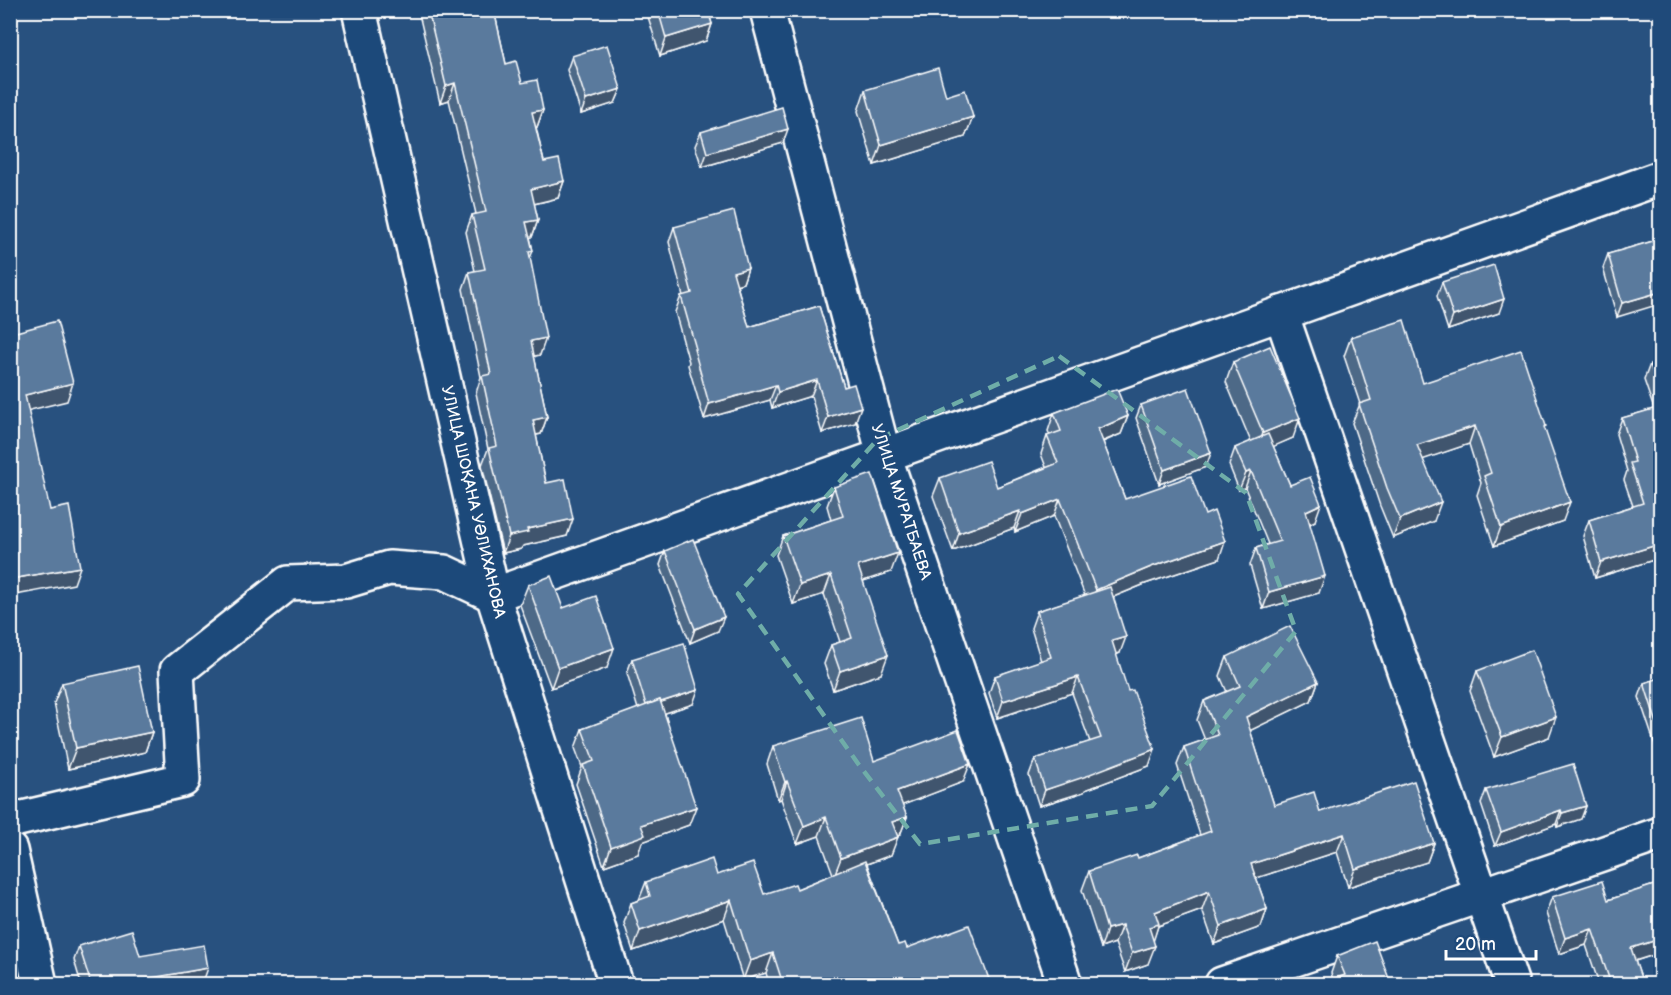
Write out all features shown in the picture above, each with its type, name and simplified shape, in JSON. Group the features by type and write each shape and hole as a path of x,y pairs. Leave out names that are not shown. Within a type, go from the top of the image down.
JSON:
{"street":[{"name":"УЛИЦА ШОҚАНА УӘЛИХАНОВА","path":"359,10 493,595 616,984"},
{"name":"УЛИЦА МУРАТБАЕВА","path":"767,10 884,455 1065,984"},
{"path":"10,821 183,780 177,671 288,583 346,581 388,568 444,572 493,595 1660,178"},
{"path":"1281,314 1512,984"},
{"path":"1222,984 1660,834"},
{"path":"10,850 40,984"}],"highlighted area":[{"path":"1059,356 1246,493 1296,631 1152,806 920,844 859,765 738,594 878,439"}],"building":[{"path":"428,10 494,10 506,64 516,61 522,83 537,80 543,110 532,112 544,162 559,159 564,181 531,189 538,220 526,222 533,251 529,252 546,338 531,341 547,417 533,420 546,483 565,479 573,519 527,529 528,532 509,536 489,448 497,446 482,376 491,374 469,272 485,269 472,215 486,212 455,83 446,86"},
{"path":"658,10 708,10 712,24 666,38"},
{"path":"607,45 621,89 586,100 572,56"},
{"path":"938,68 946,96 965,90 973,117 881,145 865,90"},
{"path":"10,76 17,105 10,106"},
{"path":"782,107 788,129 707,153 701,132"},
{"path":"734,211 748,268 733,272 749,327 819,306 844,387 854,384 861,407 828,417 817,380 778,392 776,385 709,404 681,296 692,293 674,227"},
{"path":"1660,239 1660,292 1622,303 1608,254"},
{"path":"1494,265 1504,299 1453,316 1442,282"},
{"path":"10,305 16,332 57,321 73,383 25,395 50,510 69,506 80,567 11,579"},
{"path":"1404,320 1423,383 1521,350 1570,502 1501,527 1484,476 1491,473 1475,426 1417,445 1441,502 1400,519 1387,488 1359,404 1371,400 1351,337"},
{"path":"1270,346 1300,418 1263,433 1233,362"},
{"path":"1660,360 1660,394 1650,364"},
{"path":"1188,388 1211,453 1164,470 1141,405"},
{"path":"1117,389 1128,416 1098,429 1125,499 1191,476 1205,515 1214,511 1225,541 1151,567 1096,590 1060,499 1022,514 1020,511 959,533 940,478 988,461 997,487 1058,463 1047,436 1061,431 1054,413"},
{"path":"1660,407 1660,544 1601,562 1589,520 1643,503 1630,463 1635,462 1622,418"},
{"path":"1268,434 1290,485 1310,477 1321,504 1306,511 1325,576 1269,592 1256,548 1280,541 1251,471 1246,473 1235,448"},
{"path":"872,474 898,553 858,566 888,655 840,671 831,645 852,638 831,575 800,585 783,536 843,516 834,487"},
{"path":"693,539 724,617 695,629 665,551"},
{"path":"551,576 563,608 596,596 614,648 558,668 528,585"},
{"path":"1110,587 1126,637 1112,641 1128,691 1133,690 1155,749 1045,790 1035,759 1101,738 1078,677 1003,701 995,676 1051,657 1037,611"},
{"path":"1290,626 1318,682 1246,717 1274,805 1314,792 1320,812 1414,781 1434,843 1355,869 1344,834 1251,864 1267,909 1221,926 1209,891 1155,912 1159,924 1149,927 1155,946 1132,953 1122,925 1107,929 1089,871 1137,855 1138,858 1211,831 1184,747 1218,735 1204,701 1240,686 1227,657"},
{"path":"684,643 698,690 646,705 632,659"},
{"path":"1532,650 1556,717 1502,737 1477,671"},
{"path":"138,666 152,732 76,748 62,683"},
{"path":"1660,678 1660,733 1644,683"},
{"path":"660,700 696,807 641,825 645,835 611,847 583,765 594,761 582,729"},
{"path":"861,718 874,761 958,730 970,764 897,791 907,817 892,822 898,837 841,858 826,817 804,826 787,781 785,782 773,746"},
{"path":"1573,764 1586,806 1562,813 1561,810 1501,832 1486,790"},
{"path":"712,859 717,875 753,863 764,894 795,884 797,889 865,861 898,945 905,943 907,948 969,925 989,979 975,984 783,984 773,953 750,961 731,900 640,931 631,903 650,896 646,882"},
{"path":"1602,881 1608,900 1660,883 1660,939 1631,948 1643,984 1611,984 1592,929 1565,938 1552,897"},
{"path":"132,930 140,956 204,945 208,968 127,984 91,984 79,946"},
{"path":"1375,941 1391,984 1320,984 1345,975 1337,956"},
{"path":"1443,979 1445,984 1427,984"}]}
